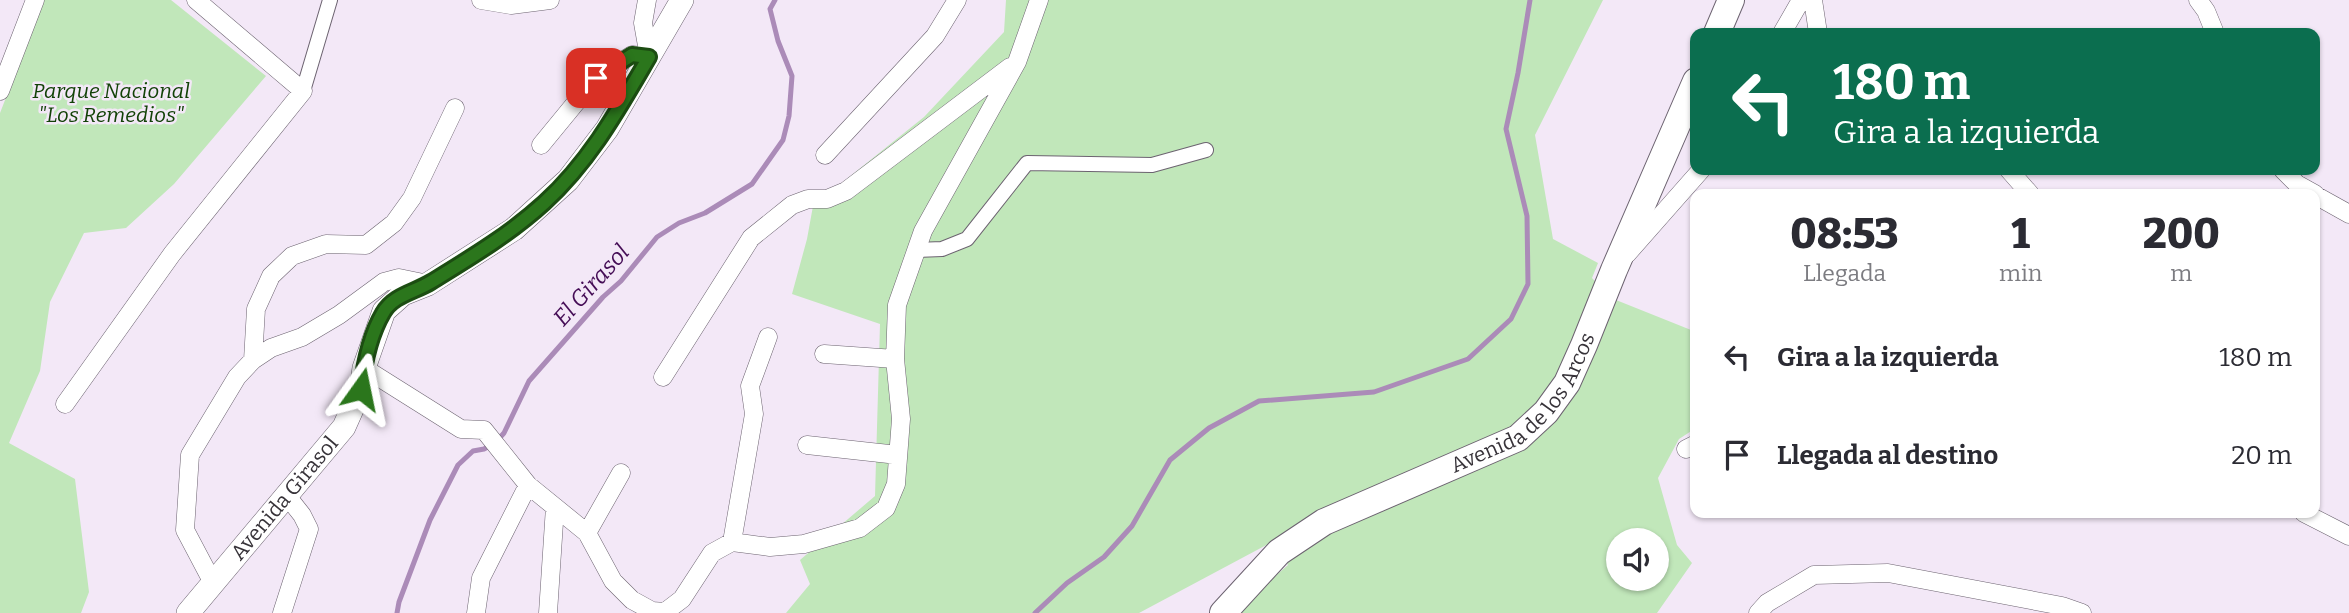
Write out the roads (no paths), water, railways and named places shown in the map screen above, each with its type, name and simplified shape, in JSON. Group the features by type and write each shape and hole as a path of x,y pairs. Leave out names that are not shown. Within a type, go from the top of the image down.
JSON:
{"main road":[{"path":"1719,28 1731,0"},
{"name":"Avenida de los Arcos","path":"1223,613 1279,552 1324,522 1518,438 1546,412 1567,383 1690,95"}],"street":[{"path":"0,91 35,0"},
{"path":"196,0 303,91"},
{"path":"65,404 172,254 303,91 330,0"},
{"path":"481,0 511,5 550,0"},
{"path":"541,145 596,78 632,55 649,57 643,23 647,0"},
{"name":"Avenida Girasol","path":"188,613 344,427 361,389 364,368 383,312 403,294 428,284 514,229 568,180 607,129 682,0"},
{"path":"825,155 934,36 957,0"},
{"path":"364,368 461,429 484,430 528,485 587,533 613,581 632,600 652,611 665,612 682,598 712,553 732,542 771,547 804,544 860,528 886,508 896,484 901,419 895,359 897,305 923,231 1017,62 1039,0"},
{"path":"1785,28 1801,0"},
{"path":"1813,0 1817,28"},
{"path":"2197,0 2206,11 2213,28"},
{"path":"663,377 751,238 792,205 808,199 827,199 846,191 1017,62"},
{"path":"253,360 256,310 271,276 292,256 326,244 366,245 394,223 412,198 456,108"},
{"path":"916,250 942,249 967,239 1027,163 1152,165 1206,150"},
{"path":"1614,270 1697,175"},
{"path":"2014,175 2026,189"},
{"path":"2288,175 2306,189"},
{"path":"2320,197 2349,214"},
{"path":"213,583 185,530 190,455 237,377 253,360 271,348 302,337 339,315 383,282 399,278 428,284"},
{"path":"732,542 754,414 750,386 768,337"},
{"path":"824,354 895,359"},
{"path":"807,445 898,455"},
{"path":"587,533 621,473"},
{"path":"477,613 481,578 528,485"},
{"path":"282,613 309,529 302,514 287,496"},
{"path":"548,613 555,507"},
{"path":"2314,518 2349,536"},
{"path":"1758,613 1767,603 1814,575 1888,573 2062,606 2082,613"}],"waterway":[{"name":"El Girasol","path":"397,613 430,520 458,465 473,451 495,443 504,433 529,381 603,297 621,281 657,237 679,223 705,213 752,184 783,140 789,116 792,76 778,41 770,9 775,0"},
{"path":"1035,613 1067,583 1104,557 1132,526 1170,460 1209,428 1259,401 1374,392 1468,359 1511,319 1528,284 1527,216 1506,129 1530,0"}],"park label":[{"name":"Parque Nacional \"Los Remedios\"","path":"111,103"}]}
